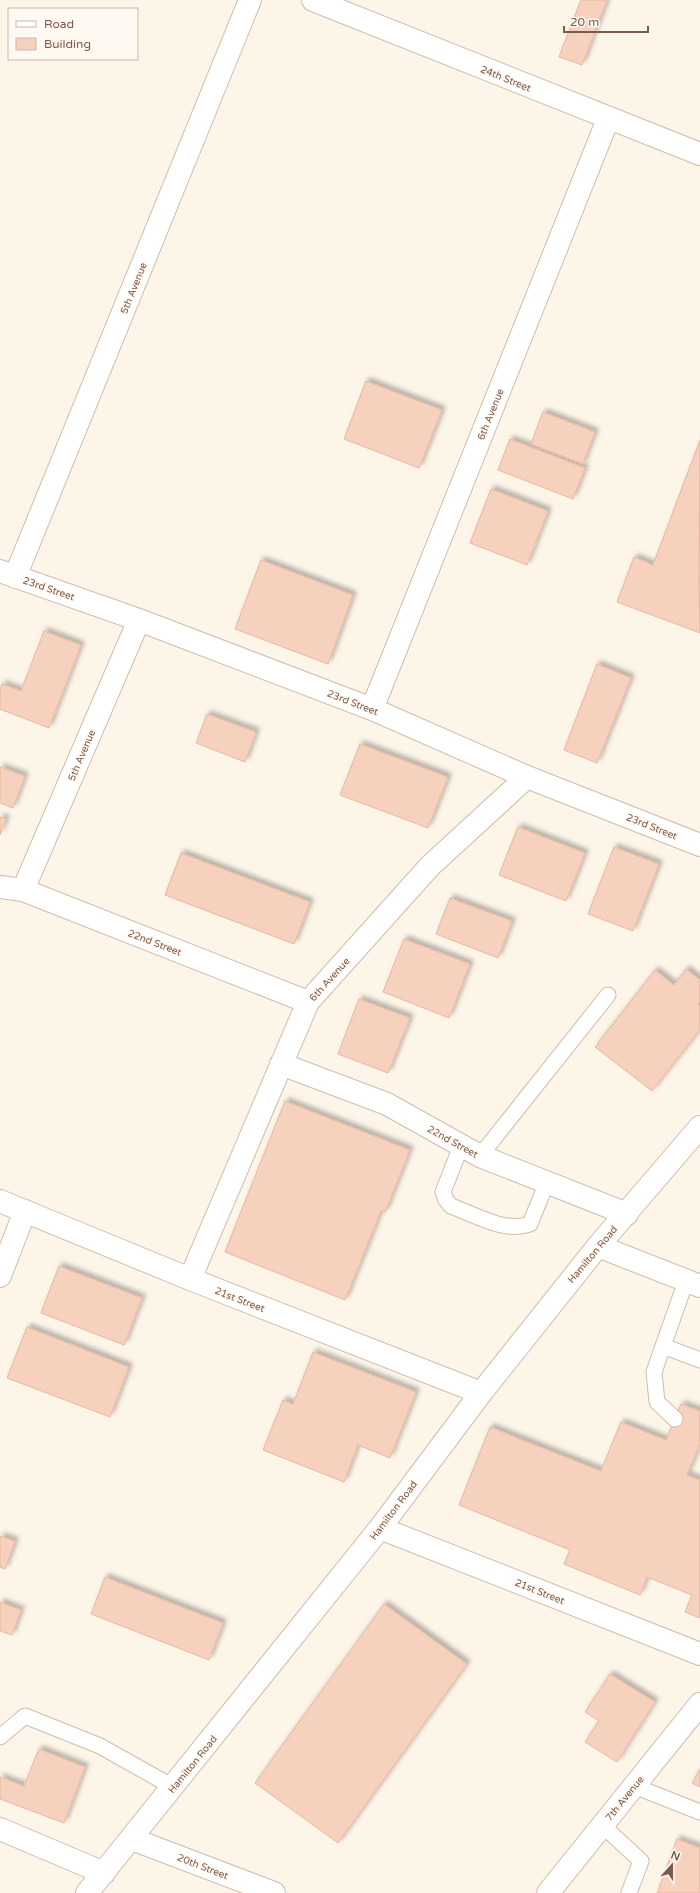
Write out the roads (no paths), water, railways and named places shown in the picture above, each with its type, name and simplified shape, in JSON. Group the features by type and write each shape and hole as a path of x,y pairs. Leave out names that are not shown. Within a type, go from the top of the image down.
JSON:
{"street":[{"name":"5th Avenue","path":"8,574 250,0"},
{"name":"24th Street","path":"313,0 608,119 700,154"},
{"name":"6th Avenue","path":"372,709 608,119"},
{"name":"23rd Street","path":"8,574 139,620 372,709 527,777 700,845"},
{"name":"5th Avenue","path":"23,890 139,620"},
{"name":"6th Avenue","path":"190,1279 308,1002 430,866 527,777"},
{"name":"22nd Street","path":"0,887 23,890 308,1002"},
{"name":"22nd Street","path":"281,1064 387,1104 480,1156 627,1214"},
{"name":"Hamilton Road","path":"87,1893 132,1839 380,1528 481,1393 598,1246 700,1127"},
{"name":"21st Street","path":"0,1201 190,1279 481,1393"},
{"path":"0,1276 25,1211"},
{"path":"598,1246 693,1284"},
{"name":"21st Street","path":"380,1528 700,1654"},
{"name":"7th Avenue","path":"548,1893 700,1704"},
{"path":"0,1829 104,1873"},
{"name":"20th Street","path":"132,1839 274,1893"}],"lane":[{"path":"480,1156 608,995"},
{"path":"461,1146 444,1192 446,1200 451,1206 507,1228 520,1228 530,1224 547,1182"},
{"path":"675,1419 658,1402 654,1372 663,1346 693,1284"},
{"path":"663,1346 700,1360"},
{"path":"0,1737 25,1716 100,1746 173,1787"},
{"path":"634,1786 700,1812"},
{"path":"602,1825 641,1861 629,1893"}]}
